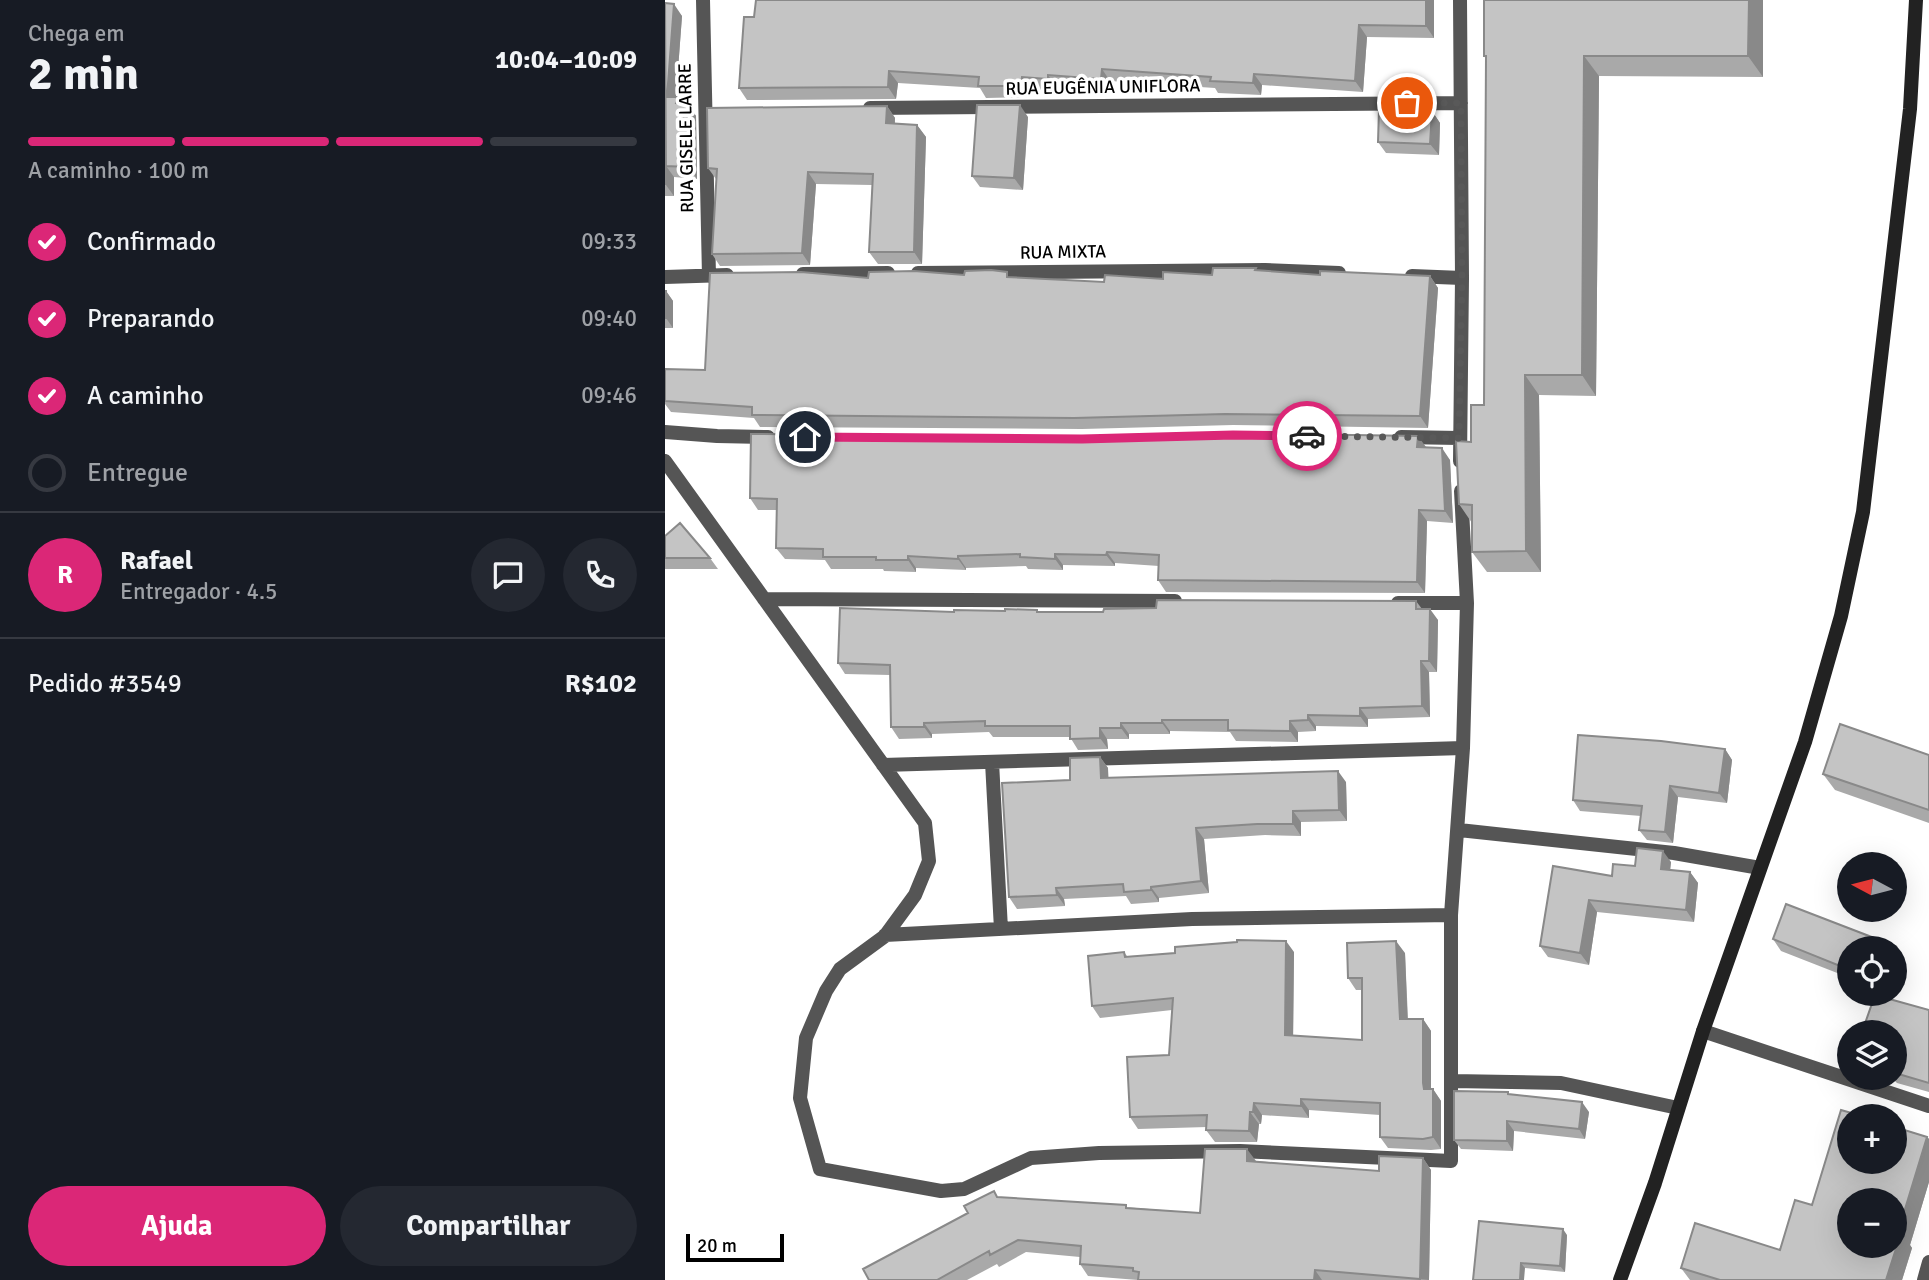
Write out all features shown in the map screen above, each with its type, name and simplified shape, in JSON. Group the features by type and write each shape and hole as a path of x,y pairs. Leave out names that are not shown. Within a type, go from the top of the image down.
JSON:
{"main road":[{"path":"1620,1280 1703,1031 1805,742 1841,616 1863,512 1910,109 1916,0"}],"street":[{"name":"RUA GISELE LARRE","path":"703,0 711,110 709,276"},
{"path":"665,461 925,823 929,861 915,895 885,935 840,969 826,991 806,1038 800,1098 820,1169 941,1191 964,1189 1031,1158 1099,1153 1240,1151 1451,1161 1451,915 1459,830 1467,603 1459,438 1462,278 1460,0"},
{"name":"RUA EUGÊNIA UNIFLORA","path":"856,109 1461,103"},
{"name":"RUA MIXTA","path":"782,274 1265,270 1357,273"},
{"path":"665,277 740,275"},
{"path":"1397,275 1462,278"},
{"path":"665,432 781,437"},
{"path":"1392,437 1459,438"},
{"path":"764,599 1191,601"},
{"path":"1384,603 1467,603"},
{"path":"883,765 1463,748"},
{"path":"992,762 1001,929"},
{"path":"1459,830 1674,853 1760,868"},
{"path":"885,935 1192,919 1451,915"},
{"path":"1703,1031 1929,1106"},
{"path":"1452,1081 1561,1083 1678,1108"},
{"path":"1924,1280 1929,1262"}],"building":[{"path":"756,0 1426,0 1426,26 1359,25 1355,81 1254,74 1253,83 1210,81 1211,77 1102,69 1101,79 1048,75 1048,79 1022,77 1021,86 978,86 979,77 889,71 888,87 739,88 744,17 754,17"},
{"path":"1484,0 1749,0 1748,56 1584,56 1582,375 1525,375 1526,551 1472,552 1472,505 1459,504 1456,441 1471,442 1471,405 1484,405"},
{"path":"665,3 674,4 667,97 677,97 676,103 688,104 689,167 666,166 666,185"},
{"path":"977,105 1020,105 1014,178 972,176"},
{"path":"887,106 886,123 917,125 914,252 869,252 873,174 808,172 802,253 712,254 717,169 708,168 707,108"},
{"path":"1379,109 1432,111 1430,144 1378,142"},
{"path":"1213,268 1256,268 1255,270 1320,275 1320,271 1430,276 1420,416 1225,414 1074,418 752,415 752,407 665,401 665,369 705,370 710,273 801,272 868,278 869,272 914,271 964,275 965,271 991,270 1007,272 1007,277 1104,282 1105,275 1163,279 1163,272 1212,275"},
{"path":"1225,433 1418,436 1417,447 1442,448 1445,511 1419,510 1417,582 1158,580 1159,555 1107,552 1106,555 1055,554 1055,559 1020,557 1020,554 958,556 958,559 908,556 908,560 823,557 823,549 776,548 777,499 750,498 751,434 1074,437"},
{"path":"680,523 710,558 665,558 665,536"},
{"path":"1157,600 1416,601 1416,609 1430,609 1429,661 1421,661 1422,706 1360,708 1360,716 1308,715 1308,720 1290,721 1290,731 1228,730 1228,720 1121,723 1121,728 1100,728 1100,738 1070,739 1070,726 985,726 985,721 924,723 924,727 891,727 890,665 838,663 840,608 954,612 1005,609 1103,612 1104,609 1156,608"},
{"path":"1840,724 1929,755 1929,810 1823,774"},
{"path":"1578,735 1725,749 1719,793 1670,786 1665,832 1639,830 1642,806 1573,800"},
{"path":"1100,757 1101,778 1338,771 1339,810 1293,811 1293,824 1196,828 1201,881 1124,892 1123,884 1056,888 1057,895 1009,897 1002,783 1070,780 1070,758"},
{"path":"1637,848 1663,851 1661,869 1690,872 1686,910 1589,900 1580,953 1540,946 1553,866 1612,876 1613,864 1635,866"},
{"path":"1786,904 1869,936 1837,936 1837,965 1773,939"},
{"path":"1237,940 1286,941 1285,1035 1362,1040 1362,978 1348,978 1347,943 1396,941 1400,1019 1423,1019 1423,1083 1424,1089 1433,1089 1433,1137 1380,1137 1380,1103 1301,1099 1301,1106 1254,1103 1253,1112 1250,1112 1249,1131 1206,1130 1207,1115 1130,1117 1127,1057 1169,1055 1173,998 1092,1006 1088,956 1124,952 1125,957 1175,953 1175,947"},
{"path":"1907,1004 1929,1010 1929,1083 1907,1077 1907,1020 1866,1020 1871,1006 1907,1006"},
{"path":"1454,1091 1508,1092 1582,1102 1579,1129 1507,1121 1507,1141 1454,1140"},
{"path":"1837,1123 1837,1174 1907,1174 1907,1131 1927,1137 1907,1203 1907,1188 1837,1188 1837,1258 1893,1258 1886,1280 1720,1280 1681,1268 1695,1223 1780,1250 1795,1200 1812,1205"},
{"path":"1205,1149 1247,1149 1247,1161 1379,1171 1379,1156 1423,1158 1420,1279 1315,1270 1314,1280 1138,1280 1139,1272 1133,1271 1133,1268 1080,1264 1081,1246 1018,1240 990,1255 989,1251 937,1280 869,1280 863,1269 968,1213 964,1206 994,1191 997,1197 1126,1205 1126,1208 1200,1213"},
{"path":"1479,1221 1563,1229 1560,1266 1521,1263 1520,1280 1473,1280"}],"way so far":[{"path":"1307,436 1459,438 1461,103 1407,103"}],"route":[{"path":"805,437 1082,439 1307,436"}]}
